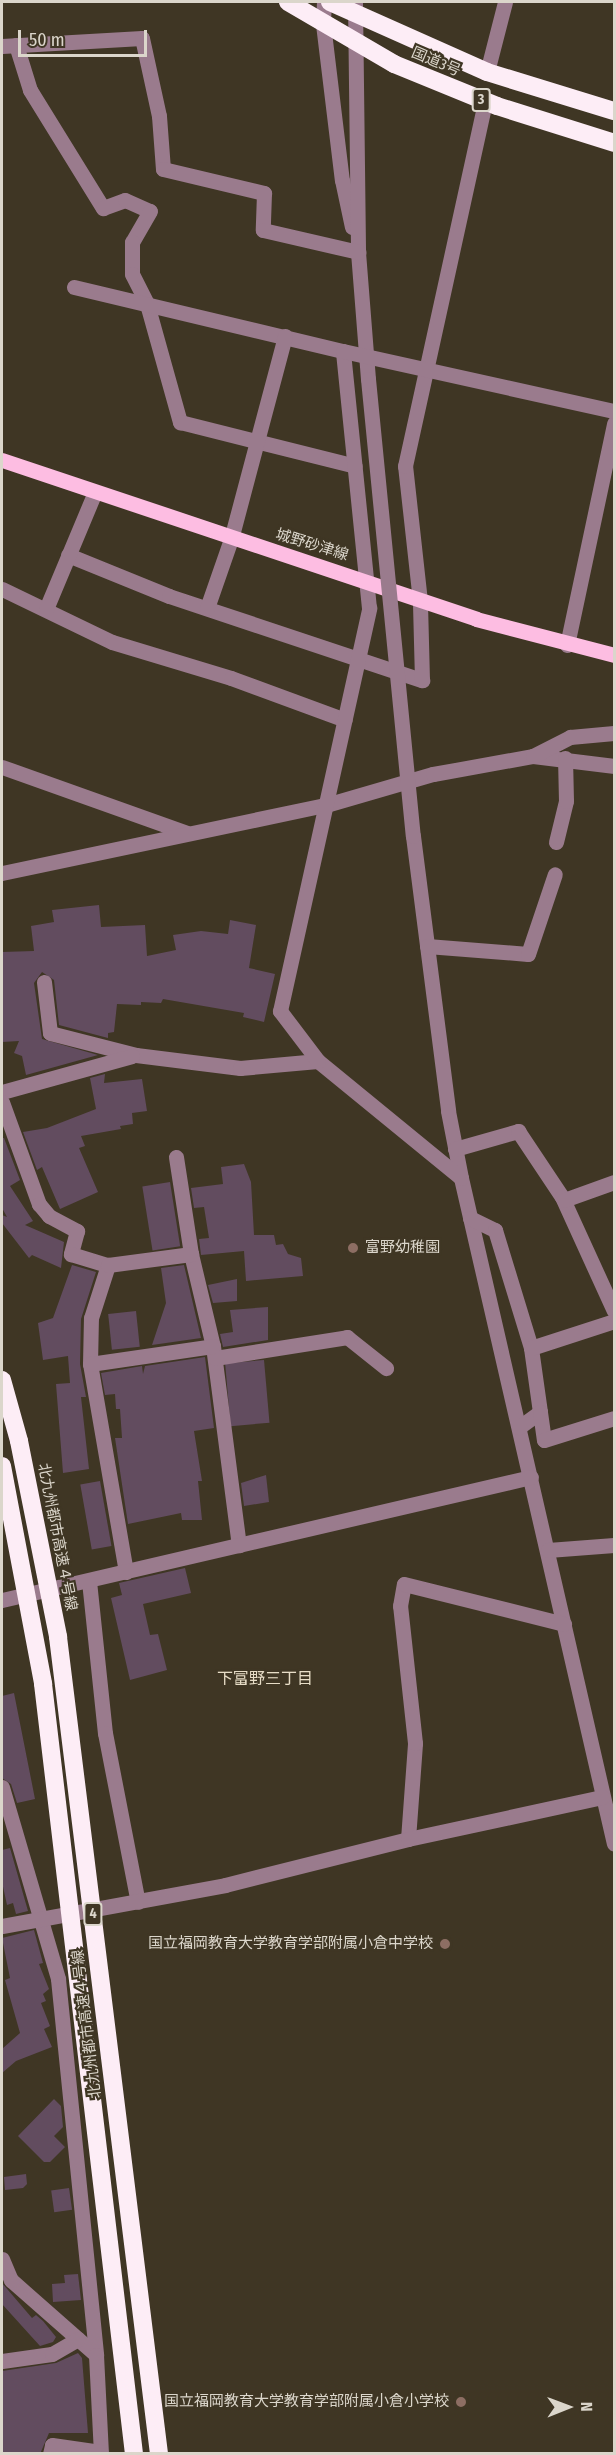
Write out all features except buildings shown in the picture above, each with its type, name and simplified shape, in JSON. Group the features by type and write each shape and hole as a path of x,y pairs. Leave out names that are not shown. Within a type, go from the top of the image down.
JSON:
{"highway":[{"name":"国道3号","path":"288,2 353,42 485,102 615,143"},
{"name":"国道3号","path":"330,2 354,8 487,72 592,107 615,112"},
{"name":"北九州都市高速４号線","path":"2,1380 21,1452 58,1637 159,2454"},
{"name":"北九州都市高速４号線","path":"2,1466 43,1684 134,2454"}],"main road":[{"name":"城野砂津線","path":"2,460 231,539 365,580 420,601 567,645 615,655"}],"street":[{"path":"324,2 323,24 342,180 358,252"},
{"path":"487,72 505,2"},
{"path":"354,8 353,42 360,156 358,252 366,357 413,836 455,1149 615,1844"},
{"path":"355,466 180,422 147,304 132,274 132,242 150,212 125,200 103,208 30,90 9,45 142,38 159,116 163,170 264,193 263,230 358,252"},
{"path":"69,555 207,608 360,657 422,680 420,601 405,466 424,368 485,102"},
{"path":"74,287 366,357 615,411"},
{"path":"207,608 231,539 285,336"},
{"path":"343,351 369,608 280,1011 318,1061 461,1178"},
{"path":"567,645 615,423"},
{"path":"46,609 95,492"},
{"path":"2,589 112,642 231,678 345,720"},
{"path":"533,756 570,737 615,733"},
{"path":"2,873 326,805 433,774 533,756 565,758 615,766"},
{"path":"556,842 566,801 565,758"},
{"path":"2,767 189,834"},
{"path":"427,946 528,954 555,874"},
{"path":"44,982 50,1033 136,1055 240,1068 318,1061"},
{"path":"2,1092 136,1055"},
{"path":"2,1102 39,1203 48,1216 76,1231 71,1254 108,1265 191,1254"},
{"path":"455,1149 518,1131 564,1200 615,1311"},
{"path":"176,1157 191,1254 214,1352 239,1545"},
{"path":"564,1200 615,1182"},
{"path":"470,1218 495,1230 531,1348 544,1440 615,1418"},
{"path":"108,1265 91,1318 90,1364 126,1572"},
{"path":"531,1348 615,1321"},
{"path":"90,1364 347,1337 386,1368"},
{"path":"519,1427 540,1412"},
{"path":"2,1600 531,1477"},
{"path":"548,1550 615,1545"},
{"path":"89,1581 105,1733 138,1902"},
{"path":"408,1839 415,1743 400,1606 404,1584 564,1624"},
{"path":"2,1787 9,1845 38,1918 58,1979 96,2355 101,2453 52,2445 50,2454"},
{"path":"2,1926 225,1886 408,1839 603,1797"},
{"path":"2,2259 12,2280 96,2355"},
{"path":"2,2361 52,2354 78,2339"}],"place":[{"name":"富野幼稚園","path":"353,1248"},
{"name":"国立福岡教育大学教育学部附属小倉中学校","path":"445,1944"},
{"name":"国立福岡教育大学教育学部附属小倉小学校","path":"461,2402"}],"district":[{"name":"下富野三丁目","path":"265,1679"}]}
